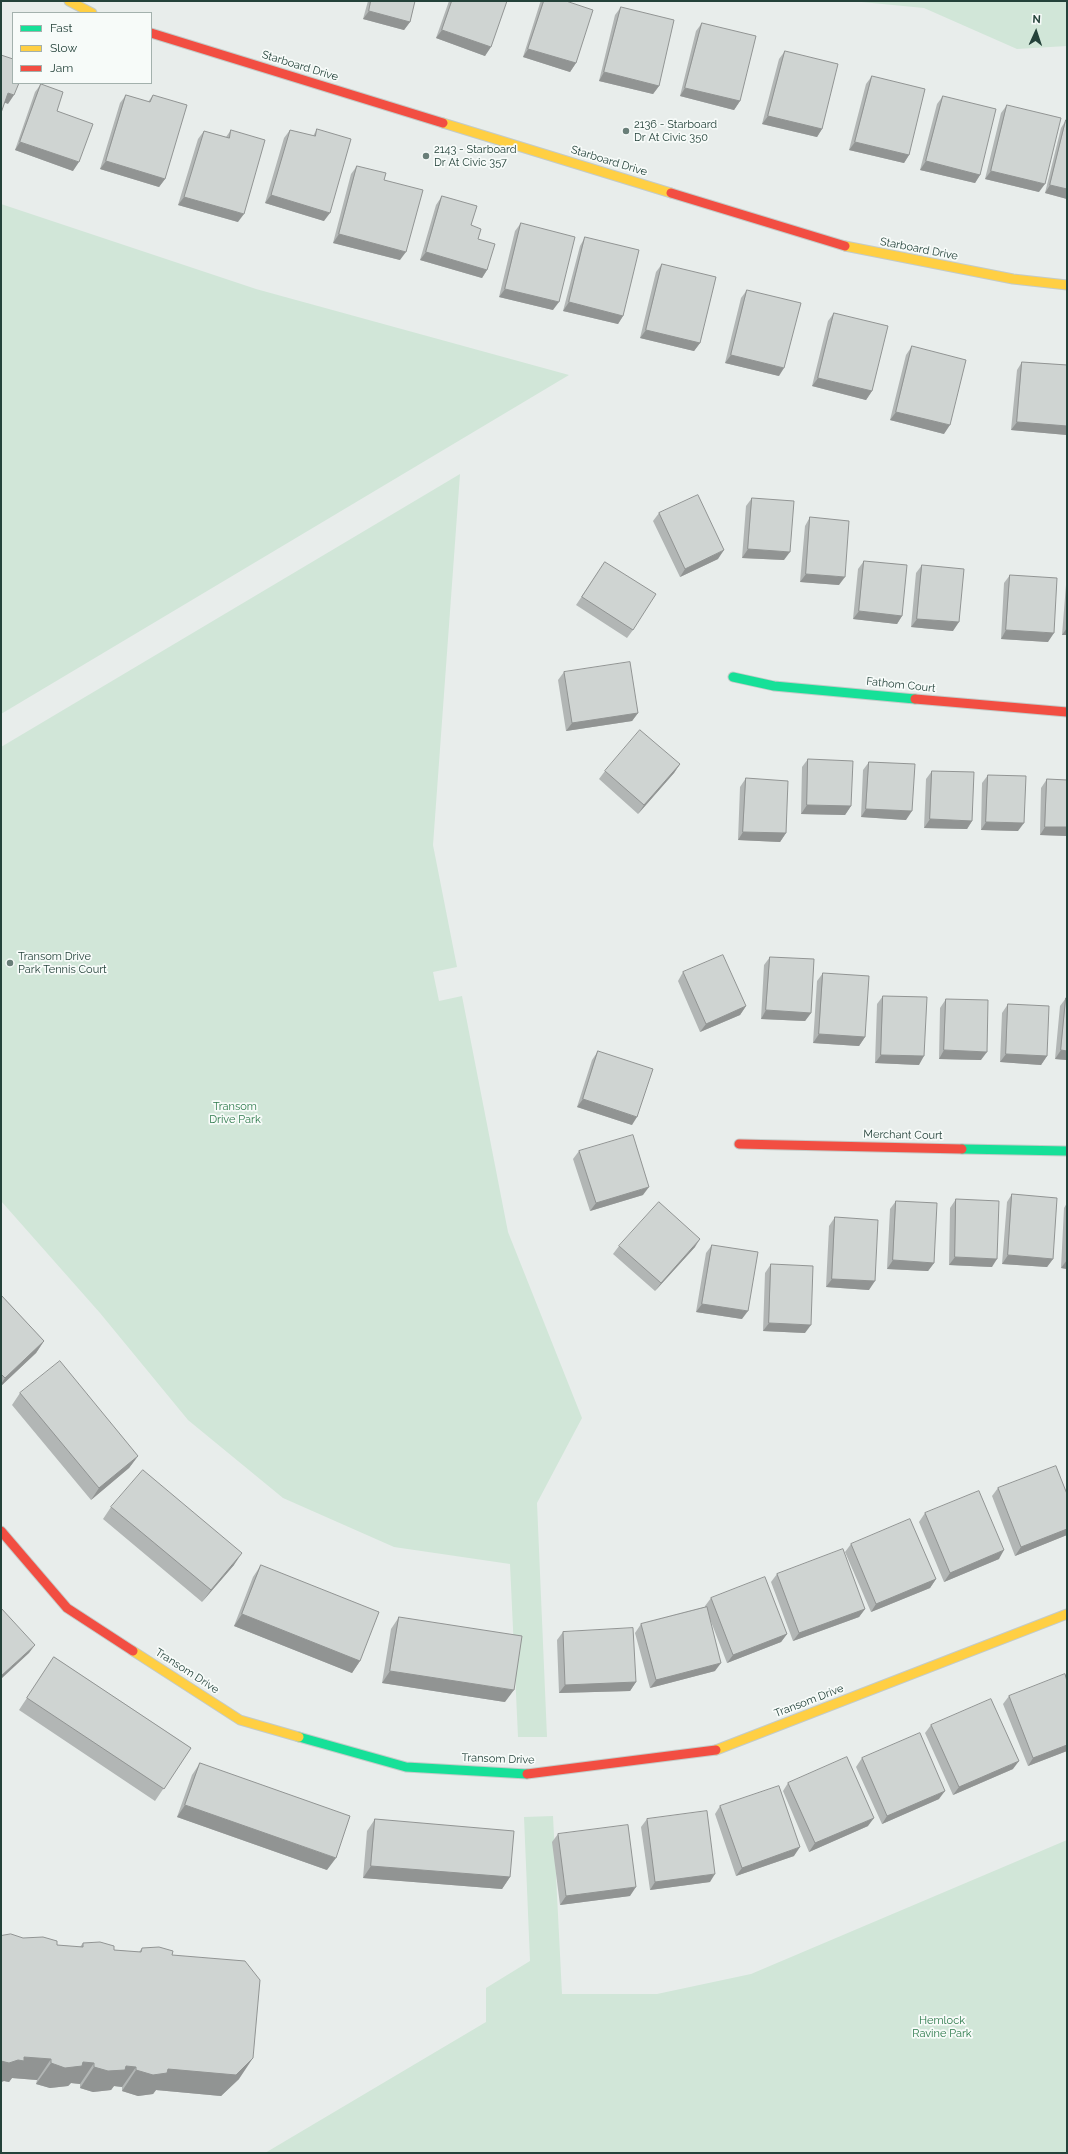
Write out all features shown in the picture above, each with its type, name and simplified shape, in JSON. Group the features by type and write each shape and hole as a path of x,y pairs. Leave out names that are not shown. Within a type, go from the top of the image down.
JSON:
{"street":[{"path":"69,1 90,12"},
{"name":"Starboard Drive","path":"152,33 854,249 1014,279 1067,285"},
{"name":"Fathom Court","path":"733,677 774,686 1067,712"},
{"name":"Merchant Court","path":"739,1144 1067,1151"},
{"name":"Transom Drive","path":"1,1531 67,1608 240,1720 406,1767 528,1774 712,1752 1067,1614"}],"green space":[{"path":"851,1 1067,1 1067,46 1017,49 924,8"},
{"path":"1,204 256,289 569,375 1,714"},
{"name":"Transom Drive Park","path":"460,474 433,845 457,967 433,972 439,1001 462,996 508,1232 582,1418 537,1503 547,1737 518,1737 510,1564 394,1547 283,1498 188,1420 100,1313 1,1201 1,747"},
{"name":"Hemlock Ravine Park","path":"553,1816 562,1994 657,1994 751,1974 1067,1840 1067,2153 265,2153 486,2022 486,1988 530,1961 524,1817"}],"building":[{"path":"371,1 415,1 410,22 369,11"},
{"path":"452,1 507,1 491,47 442,30"},
{"path":"544,1 566,1 593,10 576,63 528,49"},
{"path":"621,7 674,20 659,86 604,72"},
{"path":"702,23 756,36 740,101 685,88"},
{"path":"785,51 838,64 822,129 768,116"},
{"path":"1,55 12,59 12,84 19,84 14,95 8,93 1,113"},
{"path":"872,76 925,89 909,155 855,142"},
{"path":"41,84 63,92 57,111 93,124 79,162 20,142"},
{"path":"126,95 150,102 153,95 187,105 165,179 106,161"},
{"path":"943,96 996,109 980,175 926,161"},
{"path":"1007,105 1061,118 1045,184 991,171"},
{"path":"1067,120 1067,189 1050,185"},
{"path":"317,129 351,139 330,213 271,195 290,130 315,136"},
{"path":"231,130 265,140 244,214 184,197 204,131 229,138"},
{"path":"357,166 386,173 384,180 423,190 406,252 339,234"},
{"path":"442,196 477,206 471,225 481,229 478,239 495,244 487,270 426,252"},
{"path":"521,223 575,237 559,302 505,289"},
{"path":"585,237 639,250 623,316 569,302"},
{"path":"662,264 716,277 700,343 646,330"},
{"path":"747,290 801,303 784,368 731,355"},
{"path":"834,313 888,326 872,391 818,378"},
{"path":"912,346 966,360 950,425 896,412"},
{"path":"1022,362 1067,365 1067,426 1017,422"},
{"path":"698,495 724,550 685,569 659,513"},
{"path":"752,498 794,501 790,552 748,549"},
{"path":"810,517 849,521 845,577 806,574"},
{"path":"864,561 907,565 902,616 859,611"},
{"path":"605,562 656,594 633,630 582,597"},
{"path":"922,565 964,569 959,622 917,619"},
{"path":"1010,575 1057,578 1054,633 1006,630"},
{"path":"630,662 638,713 572,723 564,672"},
{"path":"640,730 680,764 644,805 605,771"},
{"path":"808,759 853,761 851,806 807,805"},
{"path":"869,762 915,764 912,811 866,809"},
{"path":"932,771 974,772 972,821 930,819"},
{"path":"988,775 1026,776 1024,823 986,822"},
{"path":"746,778 788,781 786,833 743,832"},
{"path":"1047,779 1067,780 1067,827 1045,827"},
{"path":"723,955 746,1006 706,1024 683,972"},
{"path":"770,957 814,959 811,1013 766,1010"},
{"path":"823,973 869,976 865,1037 819,1034"},
{"path":"883,996 927,997 924,1056 881,1055"},
{"path":"1067,998 1067,1051 1061,1050"},
{"path":"946,999 988,1000 987,1052 944,1050"},
{"path":"1008,1004 1049,1006 1047,1056 1006,1054"},
{"path":"598,1051 653,1069 637,1117 583,1099"},
{"path":"633,1135 649,1187 596,1203 579,1151"},
{"path":"1012,1194 1057,1198 1053,1259 1008,1255"},
{"path":"956,1199 999,1201 997,1259 955,1257"},
{"path":"896,1201 937,1203 934,1263 893,1260"},
{"path":"659,1202 700,1239 661,1283 619,1246"},
{"path":"835,1217 878,1220 875,1281 832,1279"},
{"path":"712,1245 758,1252 748,1311 702,1304"},
{"path":"771,1264 813,1266 811,1325 769,1323"},
{"path":"1,1295 44,1341 5,1378 1,1374"},
{"path":"60,1361 138,1456 99,1488 20,1393"},
{"path":"1056,1466 1067,1494 1067,1529 1021,1547 998,1488"},
{"path":"143,1470 242,1553 211,1590 111,1507"},
{"path":"979,1491 1004,1550 950,1573 925,1513"},
{"path":"910,1519 936,1579 876,1604 851,1544"},
{"path":"843,1549 865,1609 799,1633 777,1574"},
{"path":"261,1565 379,1612 360,1661 242,1614"},
{"path":"765,1577 787,1634 733,1655 711,1598"},
{"path":"707,1607 721,1663 656,1680 641,1624"},
{"path":"1,1608 35,1645 1,1676"},
{"path":"399,1617 522,1636 514,1690 390,1671"},
{"path":"633,1628 636,1682 565,1685 563,1632"},
{"path":"54,1657 191,1748 164,1789 27,1698"},
{"path":"1065,1674 1067,1681 1067,1745 1033,1758 1009,1696"},
{"path":"991,1699 1019,1761 959,1787 931,1725"},
{"path":"920,1733 945,1791 887,1816 862,1758"},
{"path":"847,1757 874,1818 815,1843 788,1783"},
{"path":"200,1763 350,1816 336,1858 185,1805"},
{"path":"779,1786 800,1847 742,1868 720,1806"},
{"path":"707,1811 715,1874 655,1882 647,1819"},
{"path":"375,1819 514,1831 510,1877 371,1866"},
{"path":"628,1825 636,1887 566,1896 558,1834"},
{"path":"11,1934 23,1938 43,1937 57,1941 57,1945 83,1947 83,1943 100,1942 114,1946 114,1950 141,1952 142,1948 159,1947 173,1951 172,1955 245,1961 260,1980 253,2058 236,2075 168,2069 167,2073 153,2075 136,2070 136,2067 126,2066 125,2070 108,2071 94,2067 94,2063 83,2062 82,2066 65,2068 51,2063 51,2059 24,2057 24,2061 18,2060 9,2063 1,2061 1,1936"}],"traffic: fast":[{"path":"733,677 774,686 915,699"},
{"path":"962,1149 1067,1151"},
{"path":"299,1737 406,1767 527,1774"}],"traffic: slow":[{"path":"69,1 90,12"},
{"path":"443,123 671,193"},
{"path":"845,246 1013,279 1067,285"},
{"path":"716,1750 1067,1614"},
{"path":"133,1651 240,1720 299,1737"}],"traffic: jam":[{"path":"152,33 443,123"},
{"path":"671,193 845,246"},
{"path":"915,699 1067,712"},
{"path":"739,1144 962,1149"},
{"path":"1,1531 67,1608 133,1651"},
{"path":"527,1774 716,1750"}],"place":[{"name":"2136 - Starboard Dr At Civic 350","path":"626,131"},
{"name":"2143 - Starboard Dr At Civic 357","path":"426,156"},
{"name":"Transom Drive Park Tennis Court","path":"10,963"}]}
